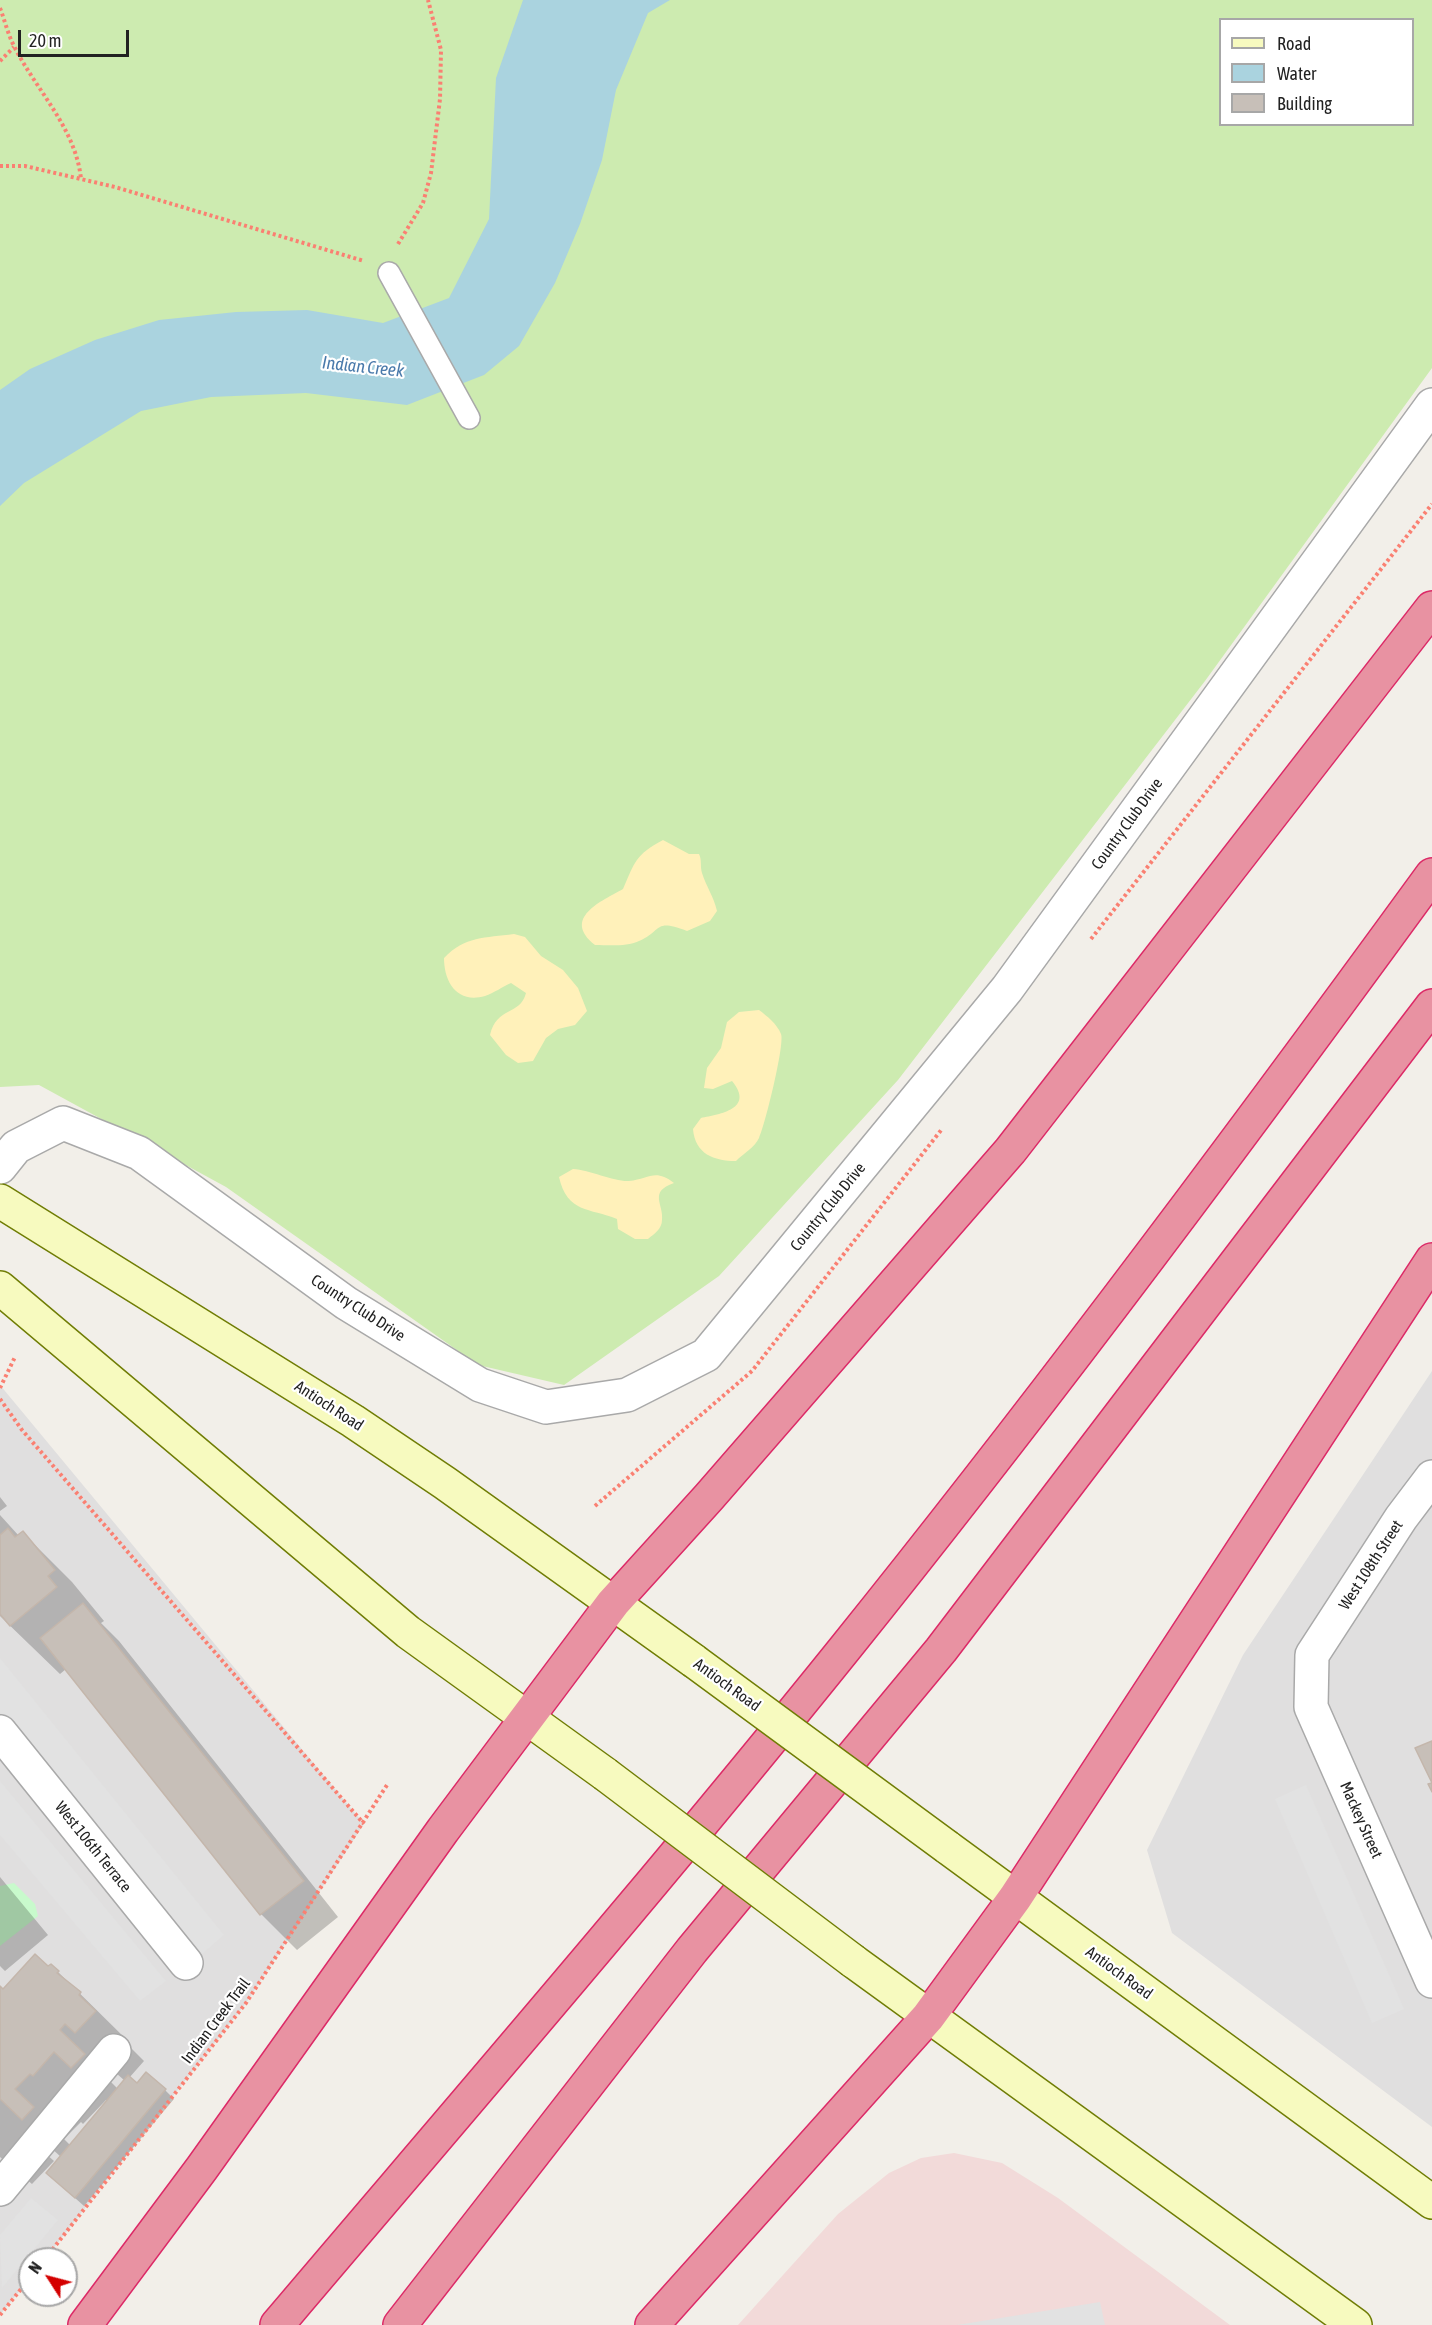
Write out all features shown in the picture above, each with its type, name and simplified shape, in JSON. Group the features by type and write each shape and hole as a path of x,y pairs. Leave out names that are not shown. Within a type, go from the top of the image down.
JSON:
{"highway":[{"path":"85,2325 202,2168 443,1830 613,1603 709,1497 1010,1151 1432,608"},
{"path":"277,2325 560,1992 847,1646 1098,1324 1432,875"},
{"path":"400,2325 692,1950 941,1650 1432,1006"},
{"path":"652,2325 928,2017 1016,1898 1432,1260"}],"main road":[{"name":"Antioch Road","path":"0,1201 353,1421 694,1661 1432,2202"},
{"path":"0,1288 408,1632 605,1774 928,2017 1355,2325"}],"street":[{"name":"Country Club Drive","path":"0,1167 16,1147 63,1123 139,1153 346,1303 480,1385 546,1407 627,1395 706,1355 1007,989 1432,405"},
{"name":"West 108th Street","path":"1312,1655 1401,1518 1432,1477"},
{"name":"Mackey Street","path":"1312,1655 1311,1707 1432,1981"},
{"name":"West 106th Terrace","path":"0,1732 186,1963"},
{"path":"0,2189 114,2051"}],"lane":[{"path":"382,269 469,418"}],"path":[{"path":"392,252 405,236 423,203 431,172 440,99 441,50 428,0"},
{"path":"0,8 14,47 56,113 79,158 81,179"},
{"path":"0,61 14,47"},
{"path":"0,166 25,166 81,179 382,269"},
{"path":"0,1388 15,1357"},
{"path":"0,1398 22,1430 364,1824"},
{"name":"Indian Creek Trail","path":"54,2247 246,2003 364,1824 387,1785"},
{"path":"0,2315 18,2293"}],"shaded area":[{"path":"1432,1371 1432,2127 1172,1933 1147,1850 1243,1655"},
{"path":"0,1385 364,1824 246,2003 54,2247 18,2247 18,2293 0,2315"},
{"path":"0,1658 224,1935 202,1954 0,1712"},
{"path":"0,1781 166,1981 140,2001 0,1835"},
{"path":"1306,1785 1404,2009 1372,2023 1275,1799"},
{"path":"954,2153 1002,2163 1058,2198 1230,2325 738,2325 838,2214 889,2173 921,2158"},
{"path":"31,2198 58,2220 36,2247 18,2247 18,2269 2,2288 0,2235"},
{"path":"1100,2302 1105,2325 957,2325"}],"green space":[{"path":"0,0 1432,0 1432,368 1205,681 898,1080 719,1276 564,1385 478,1365 226,1187 39,1085 0,1087"},
{"path":"14,1883 35,1904 38,1916 0,1946 0,1886"}],"sand":[{"path":"663,840 689,854 699,854 702,873 717,911 710,921 687,931 663,926 634,943 595,945 582,927 583,919 588,911 623,889 641,855"},
{"path":"514,934 525,937 541,956 563,970 578,988 587,1011 575,1025 558,1029 546,1038 533,1061 518,1063 506,1055 490,1035 498,1019 519,1005 526,993 511,983 485,996 467,997 460,994 450,983 446,975 444,958 460,946 476,939"},
{"path":"759,1010 781,1034 780,1053 770,1102 762,1130 755,1144 736,1161 720,1160 707,1154 697,1145 693,1129 701,1118 732,1109 740,1098 732,1081 713,1089 704,1088 707,1068 721,1048 727,1022 739,1012"},
{"path":"573,1169 623,1181 657,1175 674,1183 661,1190 659,1194 662,1223 659,1229 648,1239 635,1239 618,1229 617,1219 574,1203 563,1189 559,1177"}],"water":[{"name":"Indian Creek","path":"523,0 670,0 648,13 616,90 602,160 580,224 555,283 519,346 484,375 407,405 306,393 211,397 141,411 24,483 0,506 0,390 30,369 95,340 159,320 236,312 307,310 383,323 449,298 489,219 496,78"}],"building":[{"path":"8,1528 15,1537 23,1531 55,1570 48,1576 57,1587 10,1626 0,1614 0,1535"},
{"path":"83,1603 304,1881 260,1915 40,1638"},
{"path":"1432,1741 1432,1783 1415,1748"},
{"path":"35,1954 48,1966 51,1964 59,1971 57,1973 81,1992 79,1995 96,2011 75,2033 65,2024 60,2030 85,2054 71,2068 54,2052 33,2076 30,2074 15,2089 34,2107 22,2120 0,2099 0,1986 3,1989"},
{"path":"146,2072 166,2089 75,2198 46,2173 128,2075 137,2083"}]}
